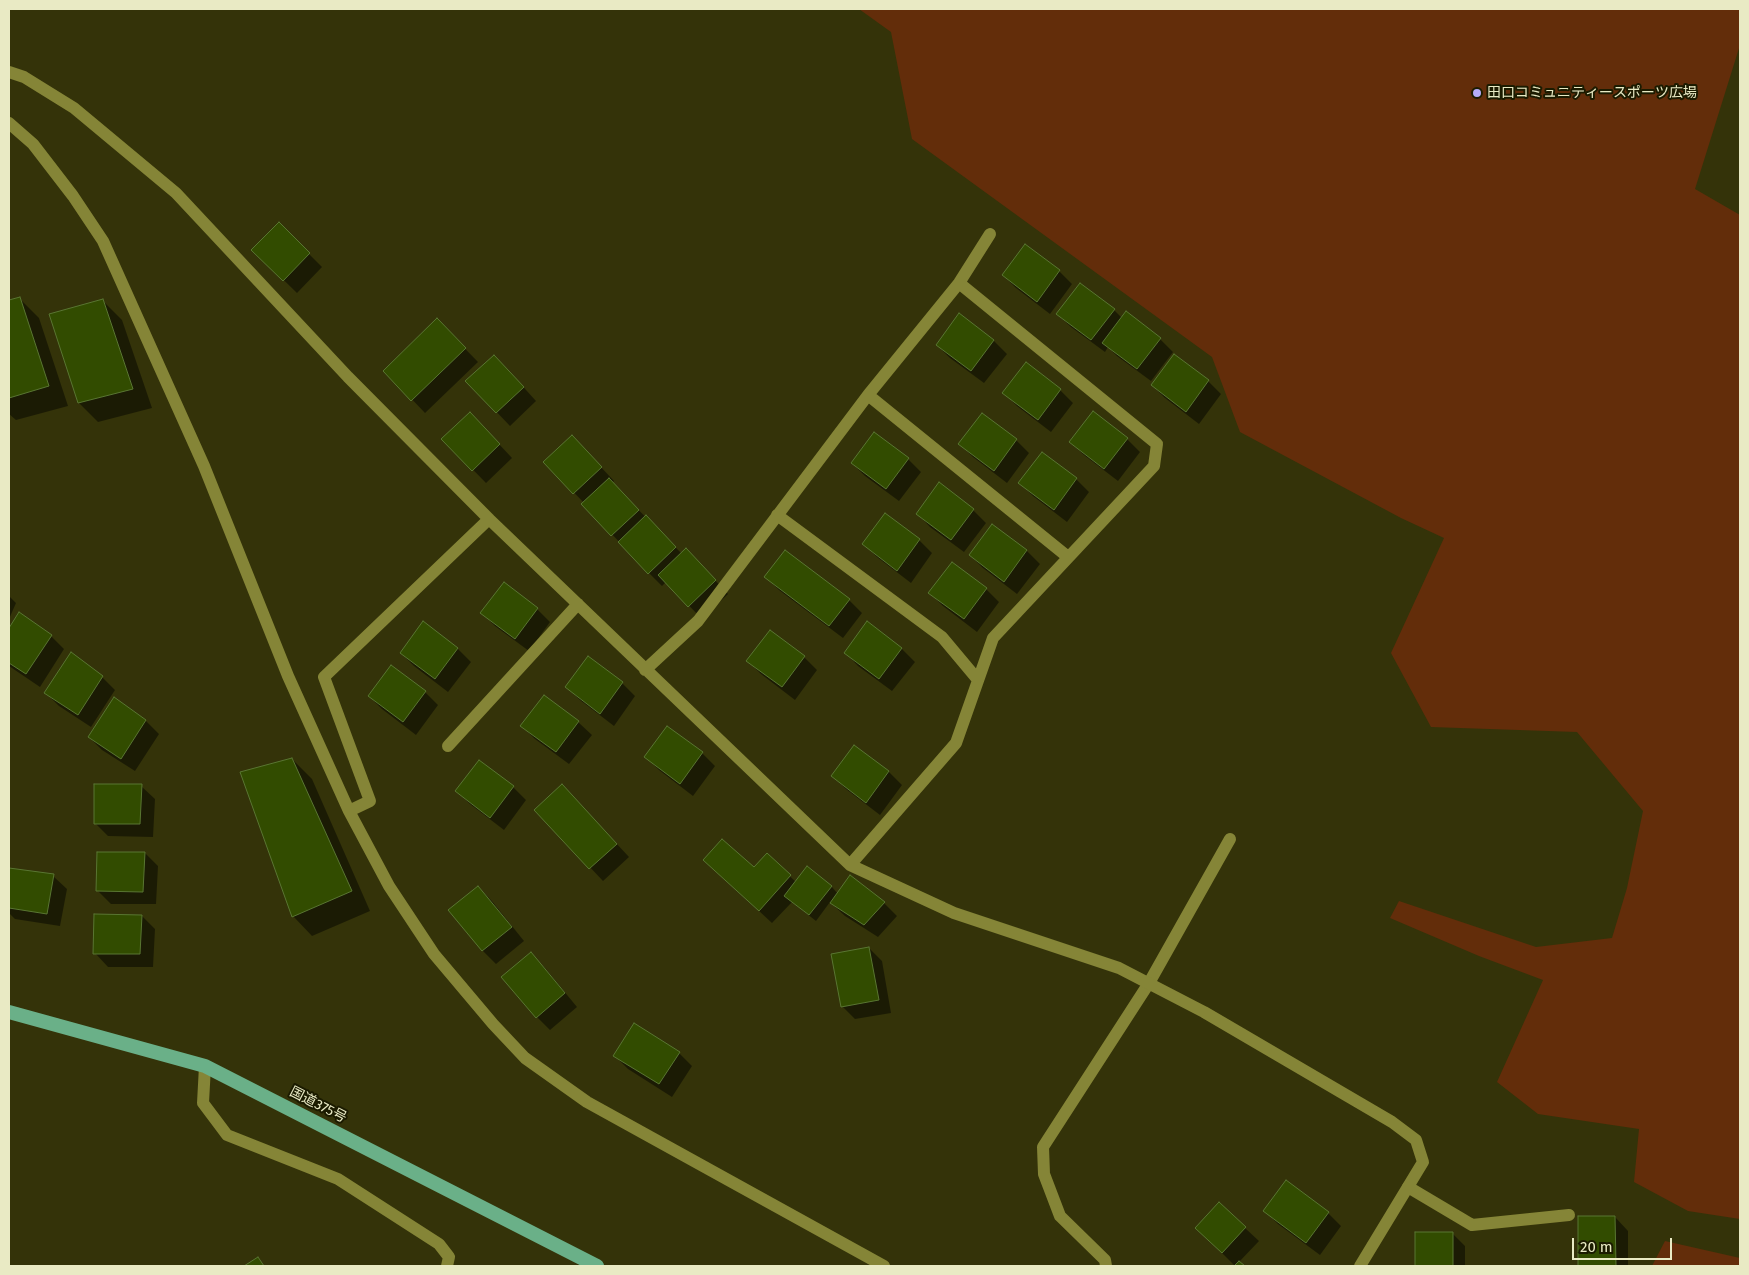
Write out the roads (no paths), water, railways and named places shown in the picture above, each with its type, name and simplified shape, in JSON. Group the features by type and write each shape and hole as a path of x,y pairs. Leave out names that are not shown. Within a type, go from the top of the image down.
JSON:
{"highway":[{"name":"国道375号","path":"9,1012 205,1066 598,1266"}],"street":[{"path":"9,72 24,77 74,108 176,193 348,377 489,519 850,865 954,913 1119,968 1204,1012 1392,1122 1416,1140 1423,1162 1360,1266"},
{"path":"9,123 33,144 73,196 103,241 204,466 288,676 349,811 389,886 434,954 493,1024 525,1058 587,1102 884,1266"},
{"path":"645,670 698,621 868,395 959,283 990,234"},
{"path":"850,865 956,743 993,638 1154,466 1157,444 959,283"},
{"path":"868,395 1068,557"},
{"path":"777,515 942,637 978,680"},
{"path":"349,811 370,801 324,677 489,519"},
{"path":"448,746 578,604"},
{"path":"1106,1266 1105,1260 1060,1216 1044,1174 1043,1147 1149,983 1230,839"},
{"path":"205,1066 204,1103 227,1135 338,1179 439,1244 448,1257 447,1266"},
{"path":"1408,1187 1472,1225 1569,1215"}],"place":[{"name":"田口コミュニティースポーツ広場","path":"1477,93"}]}
